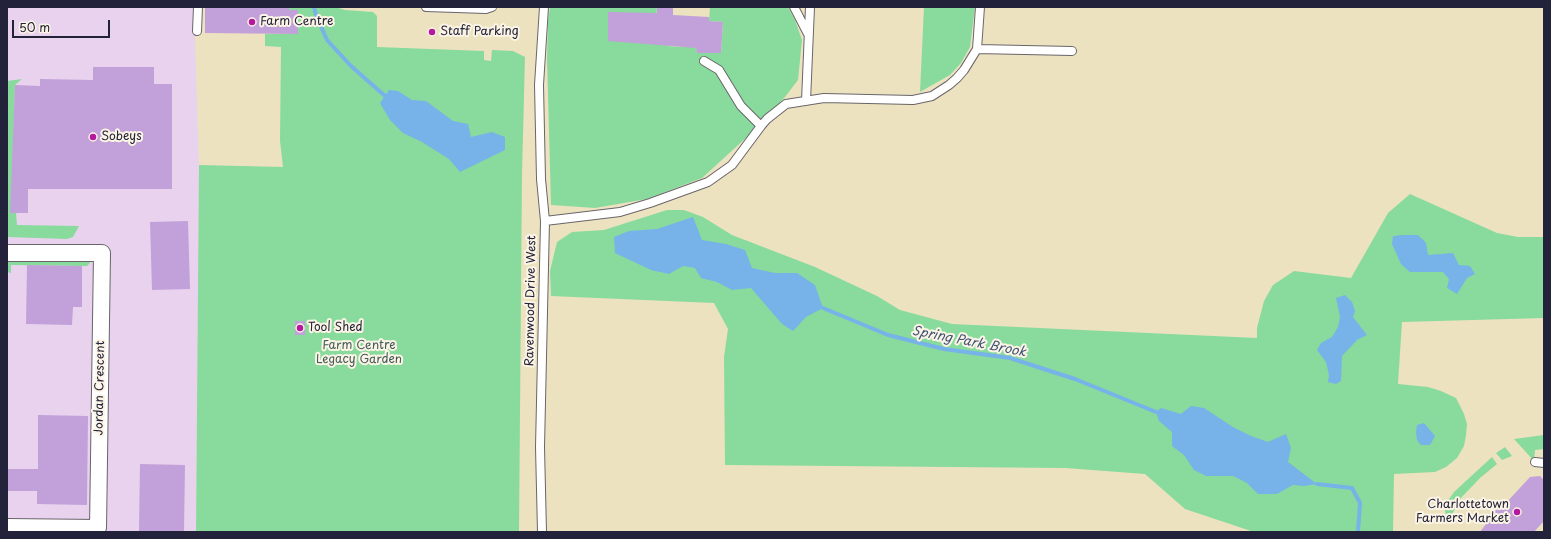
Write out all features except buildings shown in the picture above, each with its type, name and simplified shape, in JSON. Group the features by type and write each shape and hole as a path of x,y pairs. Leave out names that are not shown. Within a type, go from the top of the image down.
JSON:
{"street":[{"name":"Jordan Crescent","path":"7,253 102,253 98,528 7,527"}],"lane":[{"path":"198,7 198,31"},
{"path":"426,7 486,9 492,7"},
{"path":"544,7 539,85 541,179 545,221"},
{"path":"794,7 809,35"},
{"path":"806,101 810,7"},
{"name":"Ravenwood Drive West","path":"542,532 540,447 545,221 620,212 708,182 732,165 760,126 786,104 824,98 913,100 932,96 957,78 964,70 977,49 980,7"},
{"path":"977,49 1072,51"},
{"path":"704,62 719,70 742,106 760,126"},
{"path":"1535,462 1544,464"}],"shaded area":[{"path":"7,7 194,7 199,165 196,532 7,532"}],"green space":[{"name":"Farm Centre Legacy Garden","path":"289,7 335,7 345,10 373,12 377,16 377,47 484,51 484,60 491,61 492,50 513,51 525,57 522,174 519,532 196,532 199,165 283,167 280,141 281,47 265,46 265,34 298,34 298,10 289,10"},
{"path":"550,7 657,7 656,24 669,25 667,46 682,47 696,43 697,53 721,53 723,22 709,21 710,7 788,7 795,20 802,40 798,80 785,97 747,137 702,178 647,199 595,208 551,205 547,59"},
{"path":"924,7 975,7 970,47 961,63 950,75 920,92"},
{"path":"22,79 15,85 11,213 16,213 17,225 79,226 73,237 67,239 7,237 7,81"},
{"path":"1410,194 1497,233 1518,237 1544,237 1544,318 1402,322 1398,384 1428,387 1456,398 1467,424 1464,446 1457,458 1446,467 1435,472 1394,474 1393,532 1251,531 1185,509 1145,474 1065,468 725,465 724,357 728,329 714,303 551,296 550,271 557,242 572,232 604,230 667,210 684,210 703,217 732,235 815,267 877,296 900,310 952,324 1257,338 1257,328 1264,301 1273,285 1294,271 1351,278 1388,213"},
{"path":"7,258 90,261 90,263 87,266 11,265 11,273 7,272"},
{"path":"1544,435 1544,449 1535,450 1534,461 1514,439"},
{"path":"1505,447 1512,456 1502,460 1496,453"},
{"path":"1492,457 1497,464 1480,478 1459,500 1451,517 1447,516 1445,512 1447,502 1454,492"}],"water":[{"path":"389,90 398,91 412,100 426,101 453,121 468,124 471,137 492,132 505,137 505,150 460,172 449,159 422,142 403,133 390,120 380,103"},
{"path":"693,217 702,240 726,244 745,250 752,268 775,273 797,273 815,285 823,308 806,317 793,331 782,324 751,288 732,290 717,282 701,278 695,268 683,266 669,274 651,270 615,253 614,237 629,231 657,229"},
{"path":"1418,235 1426,243 1428,255 1453,253 1459,265 1470,266 1475,274 1467,278 1457,294 1447,288 1449,279 1443,272 1410,272 1401,264 1392,244 1393,236"},
{"path":"1345,295 1352,302 1355,311 1353,317 1367,335 1357,340 1342,356 1341,381 1336,384 1328,382 1329,375 1326,362 1317,350 1321,343 1332,337 1338,327 1340,317 1336,298"},
{"path":"1191,406 1204,408 1233,427 1268,442 1286,434 1291,448 1288,462 1317,484 1304,486 1293,485 1277,494 1258,494 1247,483 1233,476 1206,476 1194,470 1184,455 1172,446 1172,432 1159,421 1156,412 1161,408 1181,414"},
{"path":"1424,423 1435,436 1430,445 1421,445 1417,440 1417,425"}],"waterway":[{"name":"Spring Park Brook","path":"314,7 327,40 351,66 385,96"},
{"name":"Spring Park Brook","path":"823,308 888,335 944,349 1010,358 1075,379 1156,412"},
{"name":"Spring Park Brook","path":"1317,484 1352,488 1360,503 1358,532"}],"place":[{"name":"Farm Centre","path":"252,22"},
{"name":"Staff Parking","path":"432,32"},
{"name":"Sobeys","path":"93,137"},
{"name":"Tool Shed","path":"300,328"},
{"name":"Charlottetown Farmers Market","path":"1517,512"}]}
